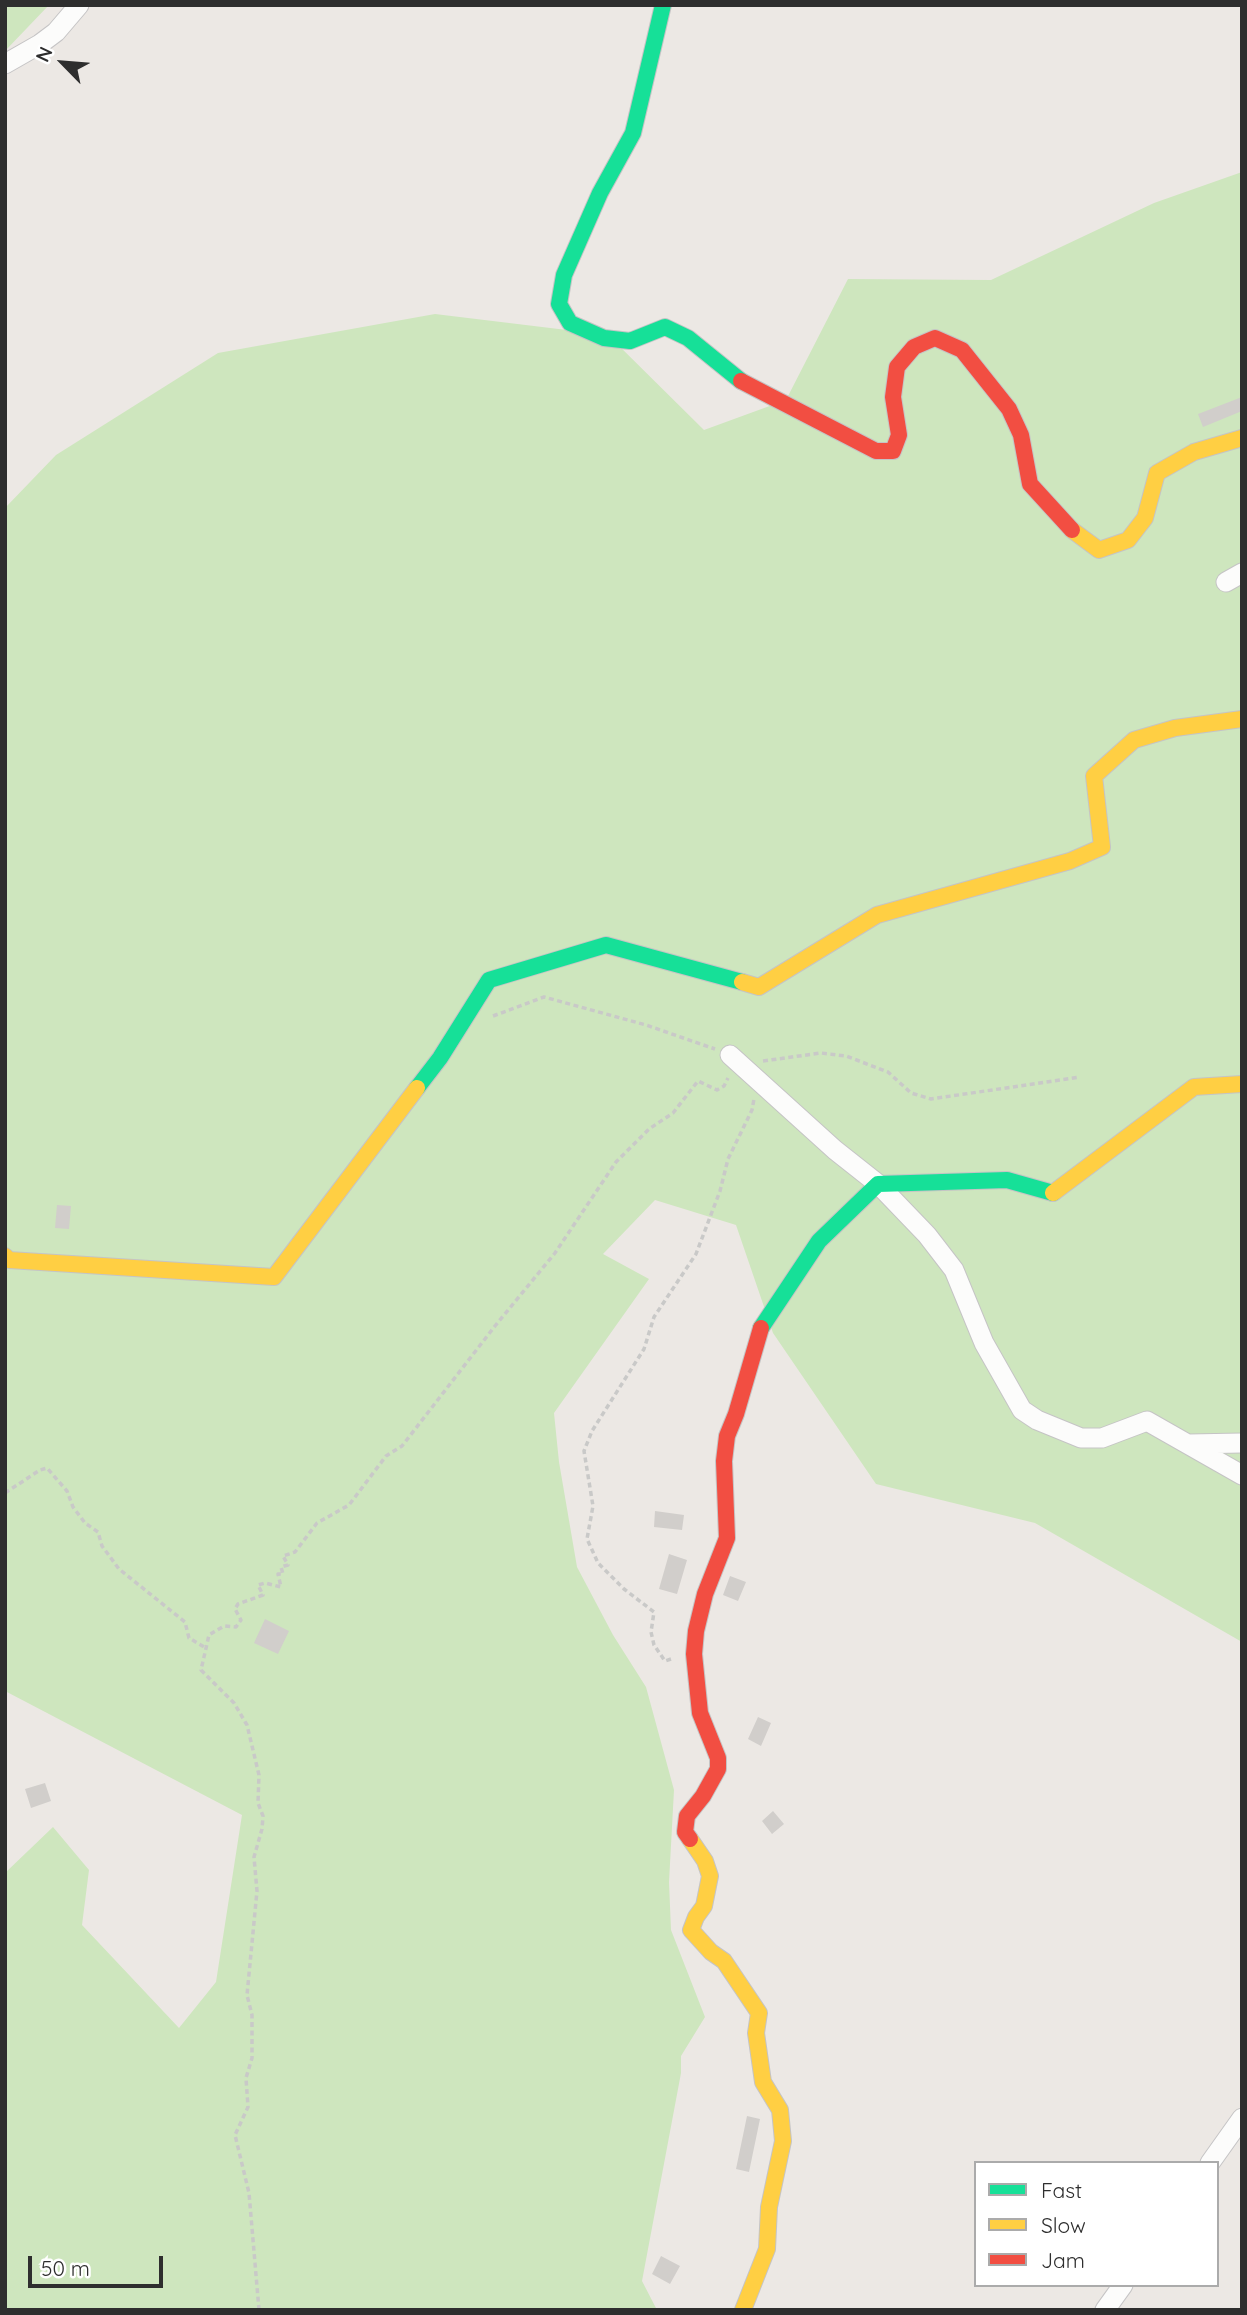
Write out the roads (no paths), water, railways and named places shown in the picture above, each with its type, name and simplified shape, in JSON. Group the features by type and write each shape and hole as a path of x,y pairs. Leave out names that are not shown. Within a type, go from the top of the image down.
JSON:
{"street":[{"path":"5,64 56,32 79,5"},
{"path":"663,5 633,133 600,193 564,275 559,304 570,323 604,338 630,341 665,327 688,338 740,380 876,451 893,451 899,435 893,397 897,367 914,347 935,338 962,350 1009,409 1021,435 1030,484 1073,531 1099,550 1128,540 1145,517 1157,473 1194,452 1242,438"},
{"path":"5,1256 9,1260 274,1278 440,1058 489,980 606,946 759,987 877,915 1070,861 1102,847 1094,776 1134,740 1175,728 1242,719"},
{"path":"730,1055 835,1150 877,1184 927,1235 954,1270 984,1343 1022,1410 1037,1420 1081,1438 1102,1438 1147,1421 1242,1475"},
{"path":"743,2310 767,2249 769,2207 783,2141 780,2110 763,2082 756,2033 759,2013 724,1961 711,1952 691,1930 704,1906 710,1876 705,1861 685,1832 687,1815 703,1796 718,1769 718,1758 700,1713 694,1654 696,1631 705,1594 727,1538 724,1461 727,1436 762,1324 819,1241 877,1184 1007,1180 1054,1193 1194,1087 1242,1084"},
{"path":"1188,1444 1242,1443"},
{"path":"1211,2161 1242,2118"},
{"path":"1105,2310 1122,2287"}]}
